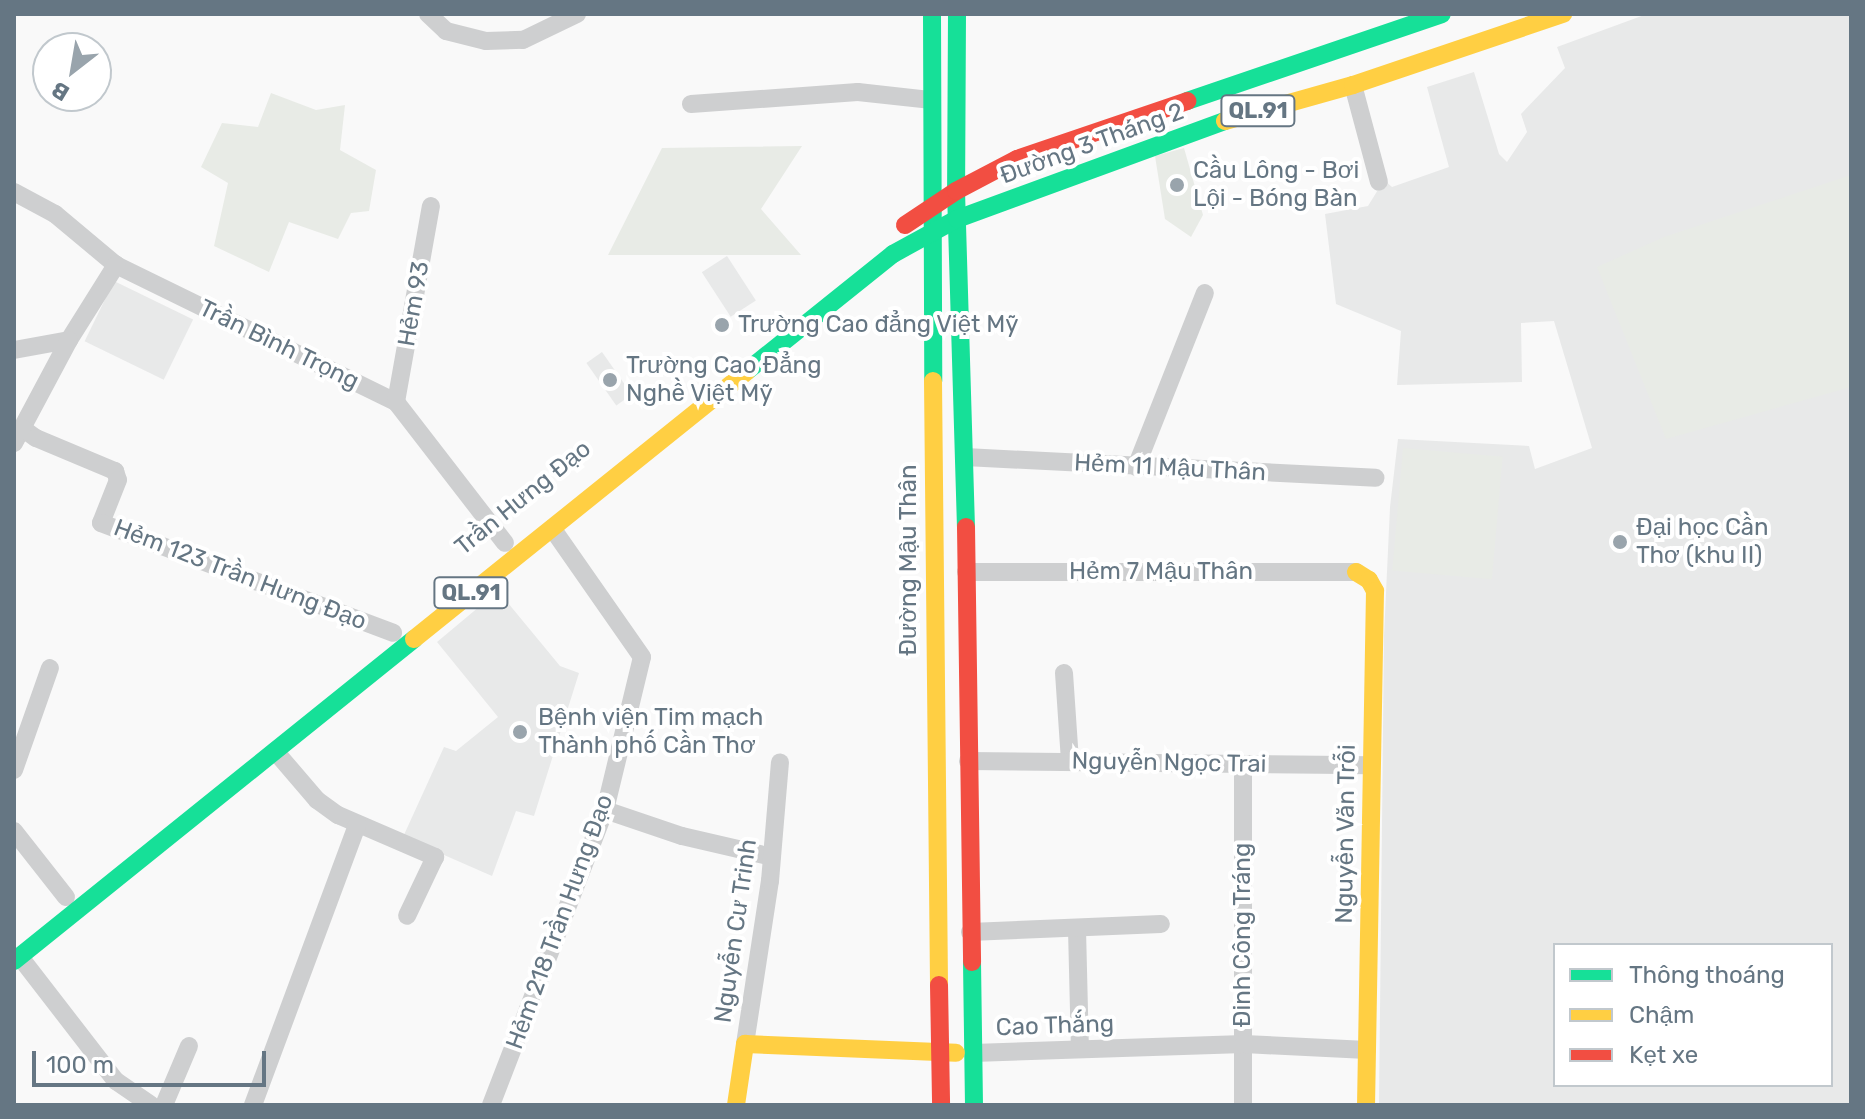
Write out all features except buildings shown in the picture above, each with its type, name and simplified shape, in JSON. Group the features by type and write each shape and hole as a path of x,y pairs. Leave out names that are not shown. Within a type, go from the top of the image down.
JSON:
{"main road":[{"name":"Đường Mậu Thân","path":"932,14 933,645 941,1105"},
{"path":"957,14 956,191 965,457 974,1105"},
{"name":"Đường 3 Tháng 2","path":"956,191 1017,159 1442,14"},
{"name":"Đường 3 Tháng 2","path":"957,219 1236,117 1353,85 1563,14"},
{"name":"Trần Hưng Đạo","path":"16,952 66,897 882,240 956,191"},
{"name":"Trần Hưng Đạo","path":"16,952 275,751 893,254 957,219"},
{"name":"Nguyễn Văn Trỗi","path":"1356,572 1369,580 1375,591 1366,1105"},
{"path":"933,645 967,647"},
{"name":"Cao Thắng","path":"745,1044 973,1053"},
{"name":"Nguyễn Cư Trinh","path":"736,1105 745,1044"}],"street":[{"path":"428,14 446,31 486,41 523,40 577,14"},
{"path":"1353,85 1379,182"},
{"path":"691,104 858,92 930,100"},
{"name":"Trần Bình Trọng","path":"14,192 55,214 116,265 396,402 505,543"},
{"name":"Hẻm 93","path":"396,402 431,206"},
{"path":"18,436 69,340 116,265"},
{"path":"1136,467 1205,293"},
{"path":"14,350 69,340"},
{"name":"Hẻm 123 Trần Hưng Đạo","path":"18,436 36,438 115,471 118,480 101,523 393,633"},
{"name":"Hẻm 11 Mậu Thân","path":"965,457 1375,478"},
{"name":"Hẻm 218 Trần Hưng Đạo","path":"491,1105 605,810 642,657 552,528"},
{"name":"Hẻm 7 Mậu Thân","path":"966,572 1356,572"},
{"path":"14,770 50,668"},
{"path":"1064,673 1070,762"},
{"path":"275,751 317,800 357,825 435,857 407,916"},
{"name":"Nguyễn Ngọc Trai","path":"968,761 1370,765"},
{"name":"Nguyễn Cư Trinh","path":"745,1044 772,857 780,762"},
{"name":"Đinh Công Tráng","path":"1243,764 1243,1105"},
{"path":"605,810 682,836 772,857"},
{"path":"253,1105 357,825"},
{"path":"14,831 66,897"},
{"path":"970,932 1161,924"},
{"path":"1077,929 1080,1048"},
{"path":"16,952 116,1081 151,1105"},
{"name":"Cao Thắng","path":"973,1053 1244,1044 1367,1050"},
{"path":"164,1105 189,1046"}],"shaded area":[{"name":"Đại học Cần Thơ (khu II)","path":"1647,14 1851,14 1851,1105 1379,1105 1384,636 1390,507 1398,439 1529,446 1535,469 1592,448 1554,321 1521,323 1522,382 1397,385 1401,331 1336,304 1325,214 1368,206 1384,180 1392,187 1449,167 1427,87 1474,72 1499,154 1507,162 1527,132 1521,114 1565,68 1557,47"},
{"path":"271,93 316,110 345,105 340,150 376,170 369,211 351,213 338,239 289,222 269,272 214,246 228,183 201,167 222,123 258,127"},
{"path":"802,146 761,209 801,255 608,255 662,148"},
{"name":"Cầu Lông - Bơi Lội - Bóng Bàn","path":"1184,148 1203,215 1191,237 1165,219 1155,156"},
{"path":"1851,175 1851,387 1666,439 1597,267 1664,237"},
{"path":"727,256 756,300 731,317 702,272"},
{"path":"114,281 193,320 164,380 85,341"},
{"name":"Trường Cao Đẳng Nghề Việt Mỹ","path":"602,352 632,395 616,405 586,363"},
{"path":"1403,448 1503,457 1492,579 1392,571"},
{"name":"Bệnh viện Tim mạch Thành phố Cần Thơ","path":"498,591 560,666 579,673 534,816 516,811 492,876 403,837 444,747 456,751 498,717 437,642"}],"traffic: fast":[{"path":"932,14 933,381"},
{"path":"957,14 956,191 966,527"},
{"path":"1187,101 1442,14"},
{"path":"747,371 893,254 957,219 1225,121"},
{"path":"14,961 414,639"},
{"path":"972,962 974,1105"}],"traffic: slow":[{"path":"1225,121 1353,85 1563,14"},
{"path":"414,639 747,371"},
{"path":"933,381 939,985"},
{"path":"1356,572 1369,580 1375,591 1366,1105"},
{"path":"736,1105 745,1044 956,1053"}],"traffic: jam":[{"path":"905,225 956,191 1017,159 1187,101"},
{"path":"966,527 972,962"},
{"path":"939,985 941,1105"}],"place":[{"name":"Cầu Lông - Bơi Lội - Bóng Bàn","path":"1177,185"},
{"name":"Trường Cao đẳng Việt Mỹ","path":"722,325"},
{"name":"Trường Cao Đẳng Nghề Việt Mỹ","path":"610,380"},
{"name":"Đại học Cần Thơ (khu II)","path":"1620,542"},
{"name":"Bệnh viện Tim mạch Thành phố Cần Thơ","path":"520,732"}]}
